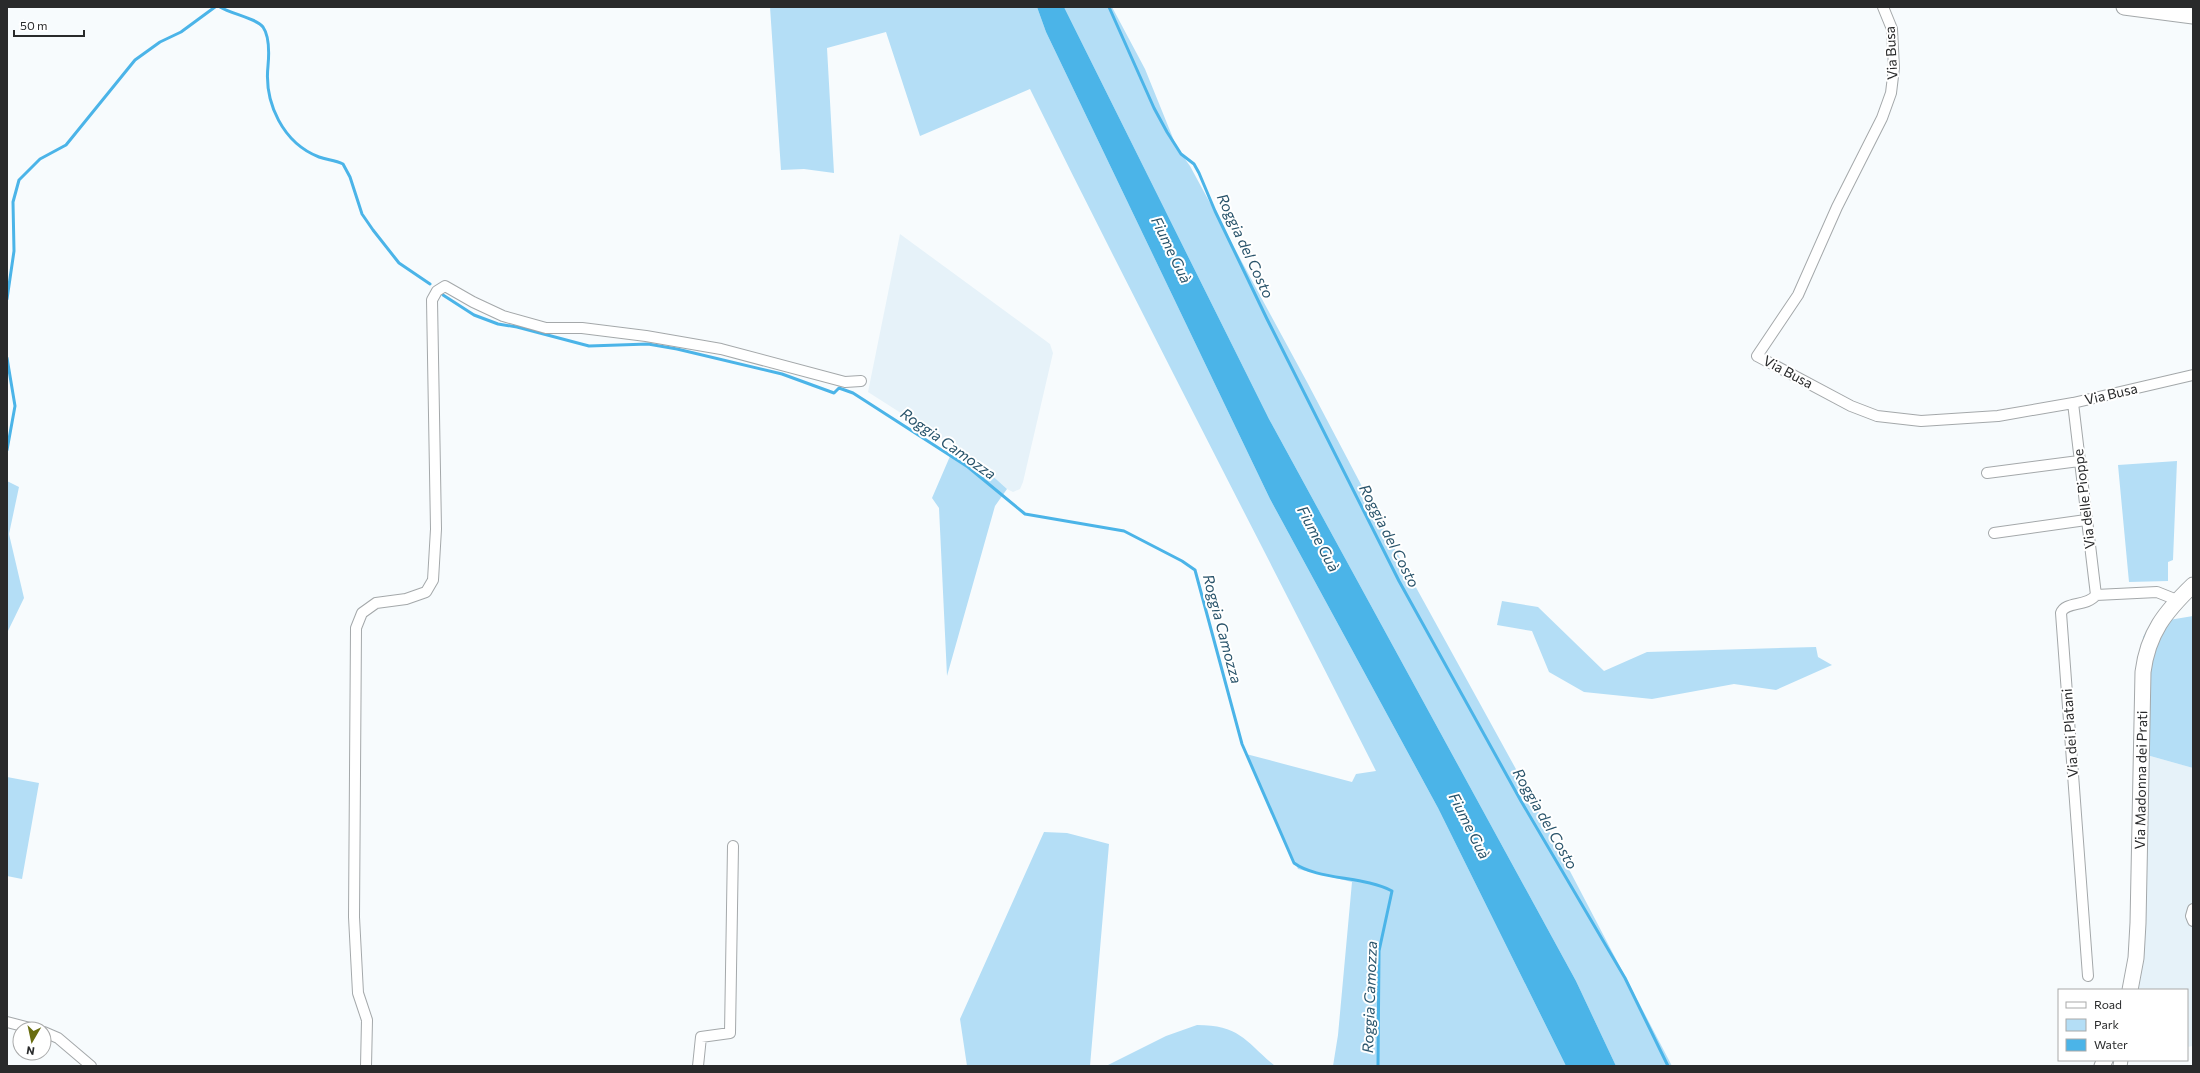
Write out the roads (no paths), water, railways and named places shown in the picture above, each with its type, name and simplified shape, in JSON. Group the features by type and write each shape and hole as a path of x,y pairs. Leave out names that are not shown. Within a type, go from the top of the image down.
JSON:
{"main road":[{"path":"2124,7 2190,16"},
{"name":"Via Madonna dei Prati","path":"2130,989 2136,958 2138,923 2143,672 2145,655 2151,637 2177,600 2193,585"}],"street":[{"name":"Via Busa","path":"1883,7 1892,29 1894,68 1891,93 1882,118 1837,207 1798,295 1757,356 1851,406 1876,416 1921,421 1998,416 2073,403 2193,375"},
{"path":"366,1066 366,1020 358,994 354,917 356,628 362,613 376,603 406,599 426,592 433,580 436,529 432,300 437,291 445,286 473,302 503,316 546,328 582,328 646,336 721,349 845,382 861,381"},
{"name":"Via delle Pioppe","path":"2073,403 2096,595"},
{"path":"1987,473 2079,461"},
{"path":"1994,533 2086,520"},
{"name":"Via dei Platani","path":"2088,976 2061,617 2062,610 2068,606 2090,601 2096,595 2157,592 2177,600"},
{"path":"698,1066 701,1037 730,1033 733,846"},
{"path":"2193,909 2191,916 2193,921"},
{"path":"52,1035 58,1038 91,1066"}],"water":[{"name":"Fiume Guà","path":"1037,7 1064,7 1269,419 1576,981 1616,1066 1566,1066 1438,808 1270,499 1046,32"}],"waterway":[{"path":"7,299 14,251 13,202 19,180 40,159 66,145 135,60 160,42 181,32 215,7"},
{"name":"Roggia Camozza","path":"220,7 255,21 263,27 267,36 269,57 269,94 278,120 286,132 306,151 319,157 343,164 350,177 362,214 373,230 399,263 430,284"},
{"name":"Roggia del Costo","path":"1109,7 1154,108 1167,132 1181,154 1194,164 1199,173 1215,211 1267,319 1399,581 1521,801 1625,978 1668,1066"},
{"name":"Roggia Camozza","path":"443,295 474,315 498,324 517,327 589,346 648,344 677,349 782,374 834,393 839,388 853,393 968,467 1025,514 1124,531 1182,561 1195,570 1242,744 1294,863 1315,872 1381,886 1392,891 1379,951 1378,1066"},
{"path":"7,358 15,406 7,450"}]}
